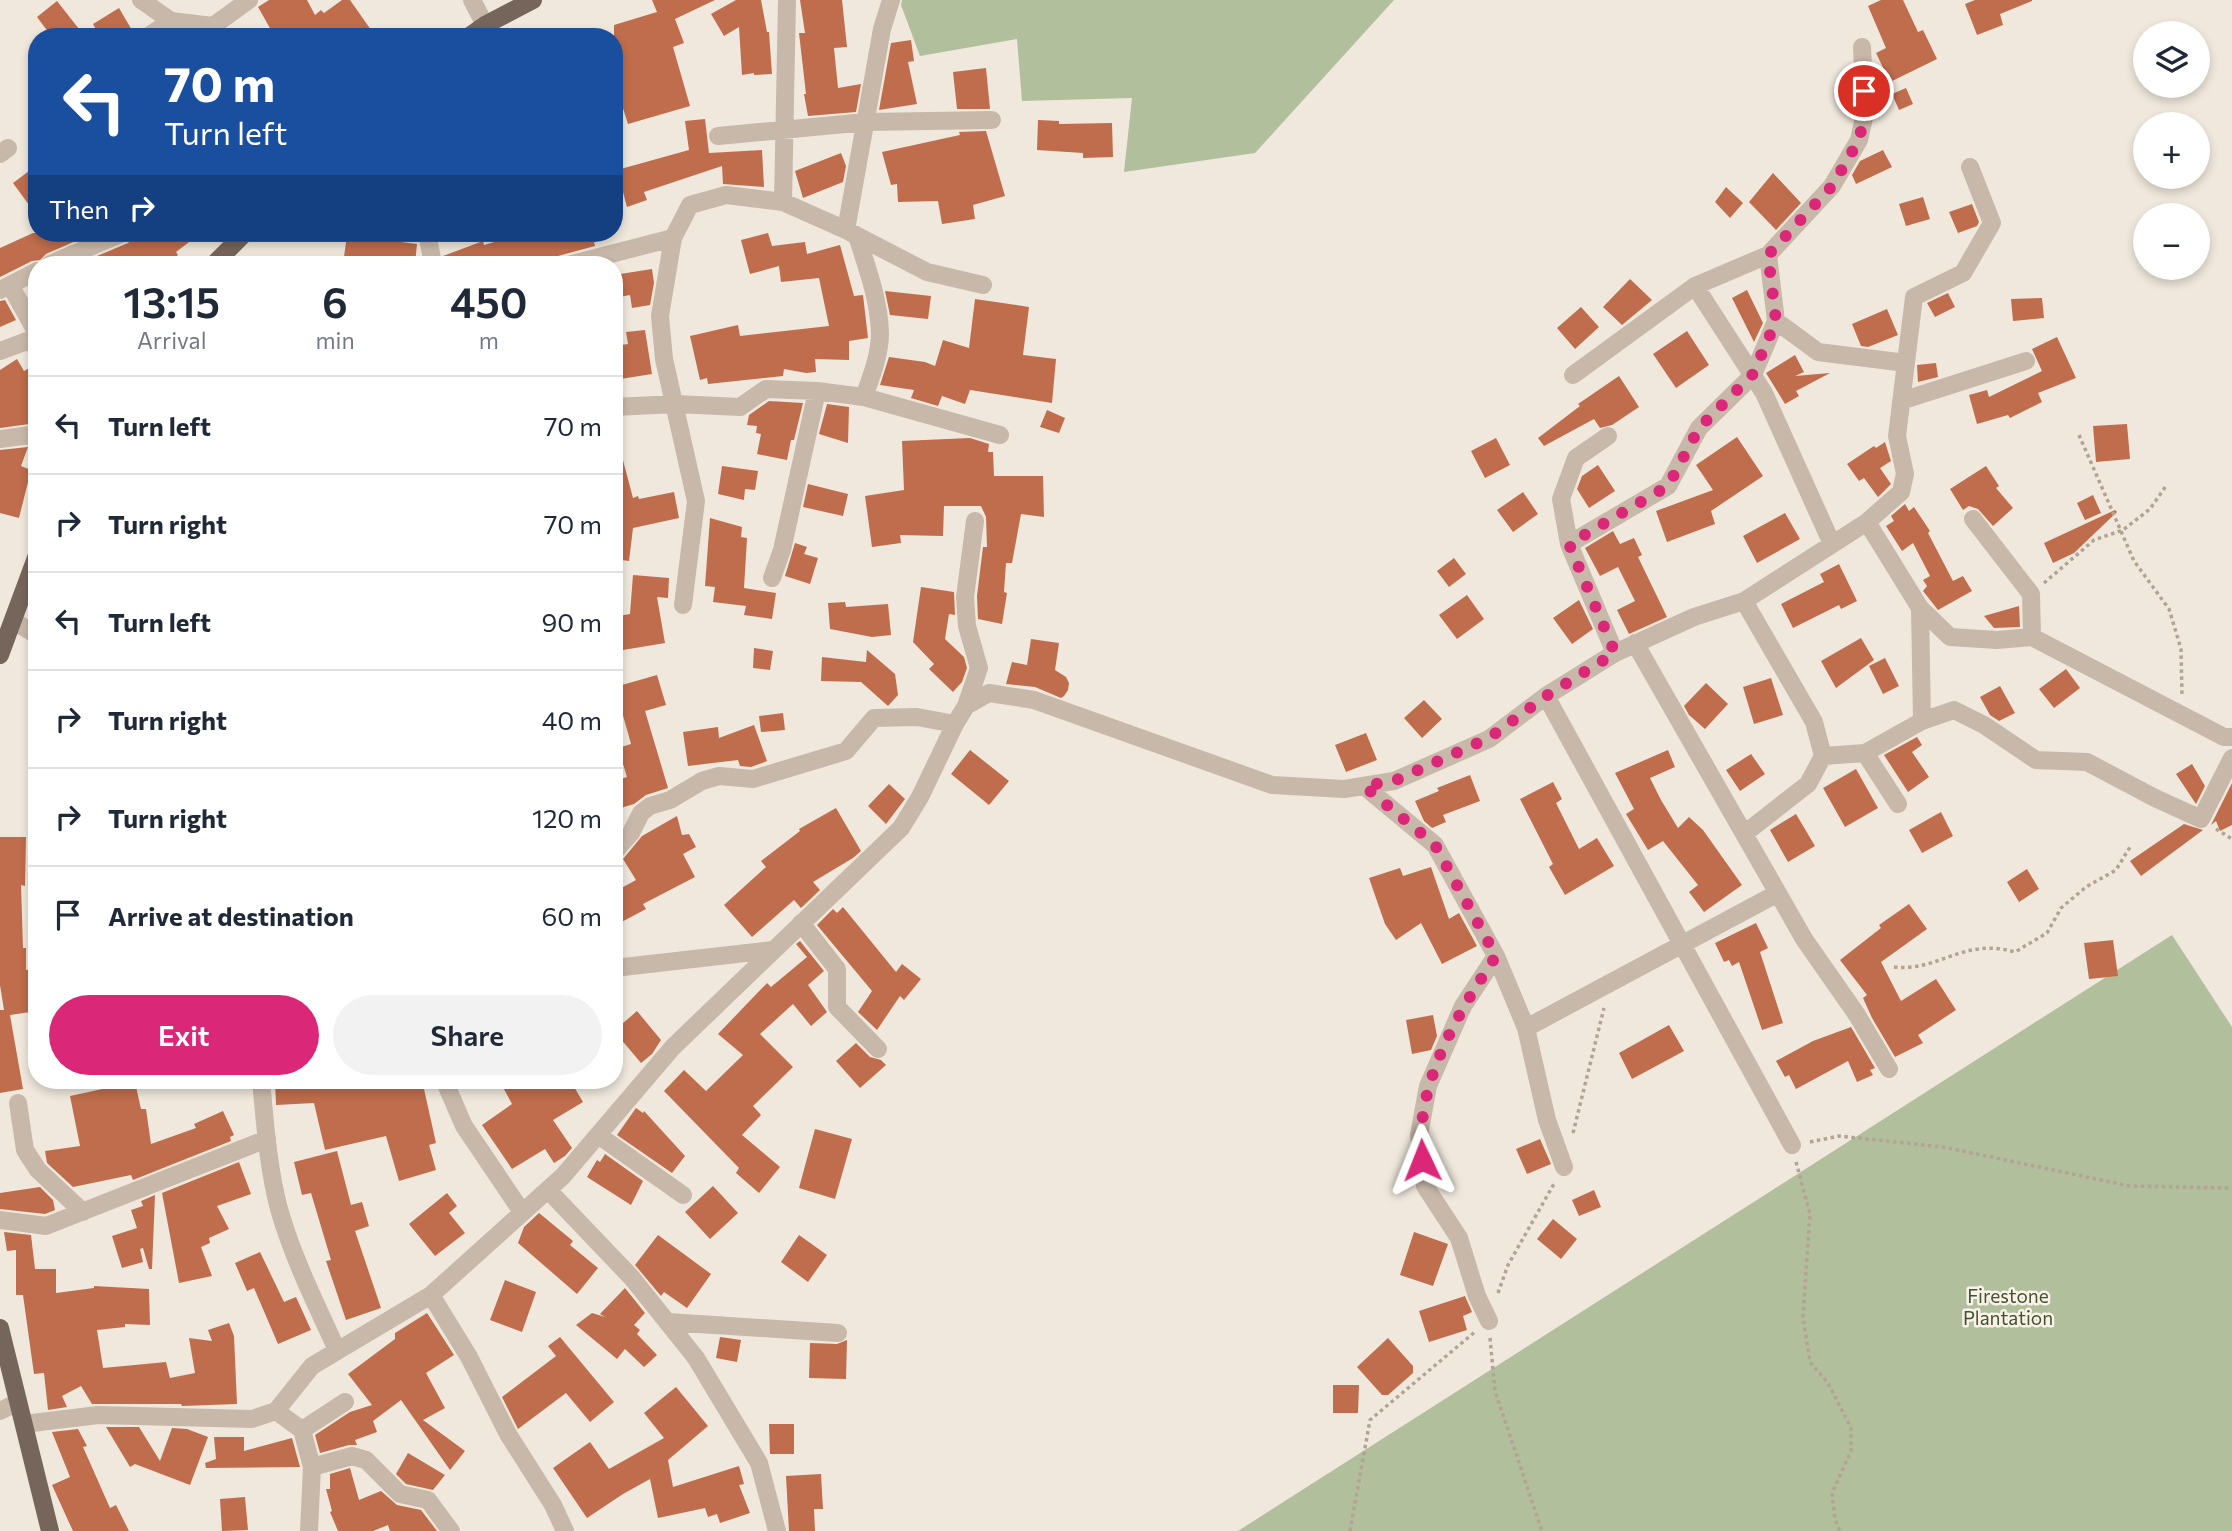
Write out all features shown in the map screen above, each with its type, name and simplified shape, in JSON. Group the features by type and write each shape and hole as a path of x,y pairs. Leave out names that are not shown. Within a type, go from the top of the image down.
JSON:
{"main road":[{"path":"481,28 533,0"},
{"path":"223,256 236,242"},
{"path":"0,655 28,580"},
{"path":"0,1328 50,1531"}],"street":[{"path":"141,0 171,21 198,28"},
{"path":"214,28 249,0"},
{"path":"472,0 485,25"},
{"path":"783,202 787,0"},
{"path":"864,397 876,364 880,335 876,296 852,233 866,122 882,29 891,0"},
{"path":"160,28 171,21"},
{"path":"1573,375 1695,286 1768,255 1832,186 1859,140 1865,113 1862,47"},
{"path":"718,136 866,122 992,120"},
{"path":"966,706 989,694 1034,700 1272,785 1343,789 1394,781 1489,738 1546,696 1615,653 1694,617 1744,601 1867,523 1901,492 1905,474 1897,436 1914,297 1963,273 1992,223 1970,167"},
{"path":"683,605 696,501 664,359 660,316 673,238 690,205 726,195 783,202 852,233 927,272 982,285"},
{"path":"603,256 673,238"},
{"path":"69,256 102,242"},
{"path":"1569,544 1668,486 1699,428 1753,374 1776,321 1768,255"},
{"path":"28,276 5,287 28,320"},
{"path":"1695,286 1765,393 1832,544"},
{"path":"1776,321 1818,352 1906,363"},
{"path":"0,351 28,342"},
{"path":"1901,401 2025,361"},
{"path":"623,407 676,404 740,407 766,389 817,391 864,397 1000,435"},
{"path":"772,578 782,550 817,391"},
{"path":"0,439 28,435"},
{"path":"1608,436 1576,458 1561,499 1569,544 1615,653"},
{"path":"1973,519 2031,594 2032,637"},
{"path":"24,1424 98,1415 251,1419 276,1411 312,1366 431,1294 563,1176 673,1046 901,828 920,797 966,706 979,668 967,626 965,597 975,521"},
{"path":"1867,523 1920,608 1950,637 1997,640 2032,637 2224,737 2232,737"},
{"path":"1744,601 1814,722 1823,756 1808,784 1744,834"},
{"path":"1920,608 1922,721"},
{"path":"13,621 28,630"},
{"path":"1635,643 1804,939 1857,1015 1889,1069"},
{"path":"1546,696 1791,1145"},
{"path":"1823,756 1865,753 1922,721 1954,710 1984,725 2036,760 2087,762 2201,819 2232,758"},
{"path":"623,842 641,813 650,806 670,800 702,781 719,776 752,779 846,751 874,718 917,717 955,724"},
{"path":"1865,753 1898,804"},
{"path":"1364,786 1435,845 1496,956 1525,1028 1547,1120 1564,1167"},
{"path":"1525,1028 1778,893"},
{"path":"801,923 837,969 837,1007 878,1049"},
{"path":"623,967 773,950"},
{"path":"1489,1321 1477,1296 1460,1238 1425,1186 1419,1135 1428,1086 1463,1006 1496,956"},
{"path":"262,1089 279,1209 297,1262 337,1350"},
{"path":"448,1089 464,1126 522,1212"},
{"path":"18,1103 25,1150 38,1170 83,1212"},
{"path":"598,1135 683,1195"},
{"path":"0,1220 46,1226 267,1139"},
{"path":"548,1190 632,1278 696,1358 759,1463 777,1531"},
{"path":"431,1294 508,1434 553,1505 565,1531"},
{"path":"668,1322 838,1333"},
{"path":"0,1411 18,1402"},
{"path":"302,1430 345,1402"},
{"path":"276,1411 302,1430 312,1467 309,1531"},
{"path":"312,1467 352,1456 366,1460 400,1494 428,1500 450,1531"}],"path":[{"path":"2079,435 2123,530 2134,561 2169,609 2181,649 2184,715"},
{"path":"2031,594 2094,540 2123,530 2150,509 2166,486"},
{"path":"1894,967 1910,969 1975,948 1996,947 2015,952 2047,933 2061,908 2086,887 2116,870 2130,847"},
{"path":"1840,1531 1835,1519 1832,1493 1851,1451 1851,1428 1828,1383 1810,1362 1803,1317 1810,1214 1791,1145 1839,1136 1943,1147 2130,1186 2232,1188"},
{"path":"1350,1531 1370,1420 1489,1321"},
{"path":"1489,1321 1495,1391 1542,1531"}],"green space":[{"path":"902,0 1394,0 1255,153 1124,172 1132,98 1022,101 1017,39 920,56 901,5"},
{"name":"Firestone Plantation","path":"2172,935 2232,1027 2232,1531 1238,1531"}],"building":[{"path":"269,0 307,0 315,15 321,10 324,13 342,0 350,0 370,28 270,28 258,7"},
{"path":"652,0 715,0 675,19 684,43 673,47 690,106 628,124 623,108 623,28 614,28 614,25 657,12"},
{"path":"736,0 761,0 769,32 772,74 742,75 739,27 724,36 711,14"},
{"path":"800,0 842,0 847,47 834,48 838,88 861,84 856,112 808,116 799,33 805,33"},
{"path":"1881,0 1903,0 1918,32 1923,30 1937,59 1890,82 1876,53 1886,48 1868,6"},
{"path":"1975,0 2032,1 2000,14 2003,25 1977,35 1965,4"},
{"path":"57,1 78,28 45,28 37,17"},
{"path":"119,8 131,28 95,28 93,24"},
{"path":"911,40 914,61 908,62 917,104 879,110 891,43"},
{"path":"986,68 990,109 957,109 953,72"},
{"path":"1906,88 1913,104 1899,110 1892,94"},
{"path":"705,119 709,153 762,150 764,187 723,184 722,166 644,192 647,200 627,207 623,192 623,168 689,150 685,121"},
{"path":"1038,120 1059,121 1059,124 1112,123 1113,157 1083,158 1083,153 1037,150"},
{"path":"986,131 1005,196 973,205 975,219 942,224 938,201 898,202 897,184 891,185 882,152 960,135 959,132"},
{"path":"1883,150 1892,167 1856,184 1852,175 1860,161"},
{"path":"841,153 846,166 843,182 803,198 795,171"},
{"path":"28,172 28,204 13,183"},
{"path":"1773,173 1801,203 1776,230 1749,202"},
{"path":"1726,187 1743,203 1730,218 1715,202"},
{"path":"1923,197 1930,219 1906,226 1899,204"},
{"path":"1972,204 1979,222 1977,226 1958,233 1949,212"},
{"path":"768,233 772,246 805,242 807,254 840,245 854,296 863,295 868,338 849,341 849,360 815,359 816,372 784,369 783,376 708,384 707,378 700,380 690,336 738,325 740,336 829,326 819,278 781,282 779,266 750,274 741,240"},
{"path":"28,235 28,242 73,242 44,256 28,256 28,263 0,277 0,248"},
{"path":"189,242 176,252 177,256 97,256 128,243"},
{"path":"346,242 417,244 416,256 344,256"},
{"path":"480,242 484,245 494,242 594,242 595,246 558,256 443,256"},
{"path":"652,269 654,283 650,305 632,308 630,295 623,296 623,274"},
{"path":"1630,279 1652,300 1622,325 1603,307"},
{"path":"1747,290 1763,323 1754,342 1732,298"},
{"path":"885,291 931,296 928,319 890,315"},
{"path":"1948,293 1955,307 1935,317 1927,303"},
{"path":"2042,298 2044,318 2013,321 2011,299"},
{"path":"975,299 1029,307 1023,355 1056,359 1052,403 970,390 965,404 942,396 938,406 911,398 914,390 880,385 889,357 935,366 943,340 969,348"},
{"path":"5,300 16,320 0,327 0,301"},
{"path":"1581,307 1599,327 1575,349 1557,328"},
{"path":"1887,309 1898,335 1868,347 1861,346 1852,324"},
{"path":"645,330 652,374 623,379 623,345 628,344 626,332"},
{"path":"1687,331 1709,365 1676,388 1653,354"},
{"path":"2057,337 2076,378 2038,393 2042,402 2010,418 2008,415 1977,424 1969,395 1987,390 1989,397 2042,371 2032,349"},
{"path":"1795,355 1804,372 1795,376 1830,373 1796,391 1799,396 1785,404 1766,373"},
{"path":"17,359 24,371 28,369 28,424 0,428 0,370"},
{"path":"1936,363 1938,377 1918,382 1917,365"},
{"path":"1619,376 1639,407 1612,425 1600,428 1594,419 1544,446 1538,438 1580,406 1578,404"},
{"path":"769,401 803,403 787,460 757,454 761,434 756,433 757,426 747,425 749,415"},
{"path":"827,404 849,407 848,443 819,434"},
{"path":"1047,410 1065,418 1059,433 1040,427"},
{"path":"2127,424 2130,459 2096,462 2093,426"},
{"path":"1737,437 1763,476 1711,511 1715,524 1667,542 1656,511 1713,490 1696,465"},
{"path":"970,438 989,444 988,452 993,452 994,476 1043,476 1044,517 1021,514 1012,563 1006,563 1004,592 1007,593 1002,624 978,619 977,596 983,547 987,547 986,517 981,506 944,506 943,536 900,535 901,543 872,547 865,496 904,490 902,441"},
{"path":"1496,438 1510,465 1485,478 1471,451"},
{"path":"1885,442 1891,461 1880,468 1891,484 1878,497 1864,478 1859,481 1847,464"},
{"path":"28,447 21,466 28,469 28,482 19,518 0,513 0,450"},
{"path":"623,460 633,498 674,492 679,518 633,528 629,561 623,560"},
{"path":"1598,465 1615,491 1589,508 1577,489 1582,476"},
{"path":"722,466 758,471 755,490 745,489 744,500 718,494"},
{"path":"1986,466 1999,486 1996,488 2013,508 1993,526 1978,509 1969,506 1963,510 1950,489"},
{"path":"808,484 848,494 843,516 803,507"},
{"path":"1523,492 1538,514 1513,532 1497,510"},
{"path":"2093,495 2101,513 2085,520 2077,503"},
{"path":"1905,504 1909,511 1914,507 1930,531 1928,533 1953,581 1963,576 1972,591 1938,610 1923,591 1927,586 1923,580 1930,576 1913,543 1902,551 1886,526 1894,521 1891,516"},
{"path":"2115,510 2117,512 2074,553 2053,563 2044,543"},
{"path":"1785,513 1800,539 1757,563 1743,536"},
{"path":"710,518 742,527 741,537 747,538 744,588 776,593 772,619 744,615 746,606 713,602 715,587 705,586"},
{"path":"1613,531 1620,544 1634,538 1642,555 1638,557 1667,617 1629,634 1617,610 1635,601 1618,567 1600,576 1585,548"},
{"path":"795,543 807,547 804,554 818,558 810,584 785,576"},
{"path":"1454,558 1466,574 1449,587 1437,571"},
{"path":"1839,564 1857,601 1841,609 1839,605 1793,628 1781,604 1824,582 1820,574"},
{"path":"633,575 669,578 668,598 657,597 665,643 623,650 623,615 630,614"},
{"path":"921,587 954,592 955,615 949,614 945,639 964,657 967,668 962,682 953,692 929,669 934,664 913,642"},
{"path":"1467,595 1484,619 1457,639 1439,615"},
{"path":"1579,600 1593,629 1572,644 1553,618"},
{"path":"845,602 846,607 888,604 891,635 872,637 830,629 828,603"},
{"path":"2019,606 2020,627 1994,628 1984,616"},
{"path":"1861,638 1874,660 1836,688 1821,661"},
{"path":"1031,639 1059,643 1055,670 1066,677 1069,683 1068,690 1061,698 1035,687 1006,684 1012,662 1027,665"},
{"path":"754,648 773,651 770,670 753,668"},
{"path":"867,650 895,674 898,695 888,706 861,682 821,681 822,657 866,662"},
{"path":"1885,658 1899,686 1883,694 1869,666"},
{"path":"2066,669 2080,688 2054,708 2039,689"},
{"path":"657,675 666,705 645,711 668,788 646,795 634,804 623,807 623,778 627,777 623,764 623,746 631,744 623,716 623,685"},
{"path":"1771,678 1783,715 1754,724 1743,687"},
{"path":"1706,683 1728,704 1705,729 1689,715 1684,706"},
{"path":"2000,686 2015,713 1999,721 1990,715 1980,697"},
{"path":"1424,700 1442,719 1422,738 1404,718"},
{"path":"783,713 785,730 761,732 759,716"},
{"path":"754,725 767,761 751,767 740,766 738,760 688,766 683,732 718,727 719,738"},
{"path":"1366,733 1377,760 1346,772 1335,745"},
{"path":"1917,737 1922,745 1912,752 1929,777 1908,792 1884,755"},
{"path":"970,750 1009,781 989,805 951,774"},
{"path":"1668,750 1675,767 1650,778 1661,800 1678,828 1689,817 1703,830 1742,885 1704,912 1689,892 1698,885 1663,841 1648,850 1626,814 1634,809 1615,773"},
{"path":"1751,754 1765,774 1740,791 1726,770"},
{"path":"2192,764 2205,786 2196,804 2176,774"},
{"path":"1856,769 1878,808 1845,827 1823,788"},
{"path":"1470,775 1480,801 1443,815 1446,822 1432,828 1424,821 1415,801 1439,791 1437,788"},
{"path":"1553,782 1562,799 1556,803 1579,849 1597,838 1614,866 1565,895 1549,867 1553,864 1520,799"},
{"path":"2232,783 2232,825 2220,831 2216,821 2211,825"},
{"path":"889,784 905,799 886,824 868,806"},
{"path":"836,808 861,851 813,882 820,890 801,908 794,900 752,937 724,905 766,867 761,861 800,831 799,829"},
{"path":"1941,812 1953,836 1922,853 1909,830"},
{"path":"1796,814 1815,846 1788,862 1770,830"},
{"path":"677,816 682,835 689,834 696,847 683,854 695,877 643,904 646,909 623,921 623,887 636,880 623,859 642,836"},
{"path":"2184,824 2203,830 2141,876 2130,861"},
{"path":"0,837 26,837 25,886 21,885 23,948 26,948 28,970 28,1012 10,1015 23,1089 0,1093 0,1010 4,1010 0,985"},
{"path":"1431,867 1449,919 1459,913 1477,946 1442,964 1421,923 1396,940 1385,924 1369,878 1400,868 1403,876"},
{"path":"2027,869 2039,889 2019,902 2007,882"},
{"path":"1909,904 1927,929 1881,962 1901,1001 1936,979 1956,1010 1918,1035 1923,1043 1895,1057 1872,1018 1863,998 1867,995 1840,960 1881,928 1879,925"},
{"path":"843,907 896,972 902,964 921,979 904,1000 900,996 877,1030 858,1012 872,991 817,925 833,909 837,913"},
{"path":"1756,923 1768,948 1760,952 1783,1023 1762,1030 1739,962 1732,966 1729,960 1724,962 1715,943"},
{"path":"2113,940 2118,976 2089,979 2084,943"},
{"path":"800,941 824,971 808,985 827,1012 811,1026 793,1004 760,1034 793,1067 753,1106 761,1115 742,1135 780,1167 759,1193 736,1173 739,1168 664,1091 684,1070 706,1091 743,1055 718,1034 767,983 771,987 807,957 796,944"},
{"path":"637,1011 661,1040 652,1054 641,1063 623,1042 623,1023"},
{"path":"1433,1015 1437,1036 1431,1050 1412,1054 1406,1020"},
{"path":"1669,1025 1684,1051 1632,1079 1619,1053"},
{"path":"1851,1027 1875,1068 1870,1070 1873,1075 1857,1082 1848,1061 1796,1089 1789,1075 1785,1077 1776,1061 1813,1041"},
{"path":"856,1043 870,1057 881,1060 886,1065 860,1088 836,1061"},
{"path":"102,1089 137,1089 141,1109 146,1109 151,1144 196,1128 194,1124 223,1111 234,1135 230,1137 231,1141 133,1180 131,1175 73,1187 47,1163 45,1151 80,1146 70,1096"},
{"path":"275,1089 424,1089 436,1143 429,1145 436,1170 399,1181 386,1136 325,1150 314,1103 276,1105"},
{"path":"504,1089 575,1089 583,1102 553,1120 572,1148 554,1163 545,1149 512,1169 482,1125 512,1104"},
{"path":"636,1108 643,1113 644,1111 685,1156 672,1173 617,1135"},
{"path":"815,1129 852,1139 835,1199 799,1188"},
{"path":"1540,1139 1551,1164 1527,1174 1516,1149"},
{"path":"337,1151 351,1205 362,1202 369,1226 355,1231 381,1308 346,1320 326,1261 331,1260 311,1193 302,1195 294,1162"},
{"path":"605,1154 643,1181 631,1205 587,1177 597,1160 600,1162"},
{"path":"239,1162 251,1194 217,1206 229,1229 209,1238 210,1243 201,1247 212,1276 179,1283 162,1193"},
{"path":"713,1186 738,1213 710,1239 685,1212"},
{"path":"40,1187 53,1200 55,1210 45,1214 0,1209 0,1193"},
{"path":"1594,1190 1601,1207 1579,1216 1572,1200"},
{"path":"447,1193 457,1206 449,1213 465,1233 435,1256 409,1224"},
{"path":"155,1195 152,1269 149,1269 143,1248 140,1249 143,1262 122,1268 112,1236 137,1228 131,1210 143,1206 141,1201"},
{"path":"539,1213 573,1241 570,1245 598,1268 577,1294 518,1243 524,1227"},
{"path":"1553,1219 1577,1239 1561,1259 1537,1239"},
{"path":"4,1232 31,1235 35,1269 56,1269 56,1293 94,1286 149,1289 150,1325 125,1324 125,1327 97,1330 103,1368 166,1362 170,1378 195,1373 189,1338 212,1341 208,1330 229,1323 234,1336 237,1404 92,1404 81,1386 62,1396 67,1407 48,1410 44,1373 34,1374 23,1295 16,1295 16,1250 7,1251"},
{"path":"1414,1232 1448,1244 1433,1286 1400,1275"},
{"path":"658,1235 711,1274 687,1308 664,1292 661,1296 635,1265"},
{"path":"799,1235 827,1255 808,1282 781,1262"},
{"path":"260,1252 284,1302 296,1297 311,1330 278,1344 254,1288 247,1291 235,1263"},
{"path":"505,1280 536,1292 522,1332 490,1320"},
{"path":"625,1288 645,1313 634,1325 640,1330 637,1334 657,1355 644,1367 625,1349 617,1359 576,1325 592,1313 605,1317 600,1314"},
{"path":"1465,1296 1472,1312 1463,1316 1467,1330 1429,1342 1419,1311"},
{"path":"427,1313 454,1355 426,1373 445,1408 423,1420 465,1451 450,1470 401,1400 373,1421 377,1432 355,1440 357,1445 320,1453 315,1435 350,1412 372,1405 348,1374 395,1339 395,1333"},
{"path":"560,1337 614,1402 590,1422 566,1393 518,1429 502,1397 556,1356 548,1346"},
{"path":"720,1337 741,1340 737,1362 716,1358"},
{"path":"1388,1338 1413,1366 1413,1373 1388,1395 1382,1395 1357,1367"},
{"path":"847,1340 846,1379 809,1378 810,1343 837,1344"},
{"path":"1333,1385 1359,1385 1358,1413 1333,1413"},
{"path":"676,1387 708,1426 668,1460 673,1487 739,1466 744,1484 739,1485 750,1513 720,1523 717,1514 708,1517 705,1508 658,1518 650,1479 587,1518 553,1468 590,1442 609,1469 664,1438 644,1413"},
{"path":"769,1424 794,1424 794,1454 770,1454"},
{"path":"106,1427 139,1427 160,1461 172,1428 187,1429 208,1437 190,1485 135,1464 130,1467"},
{"path":"78,1429 87,1446 83,1447 110,1508 116,1505 129,1531 73,1531 52,1485 70,1477 52,1432"},
{"path":"214,1437 244,1437 244,1451 292,1438 300,1467 206,1468 205,1463 216,1459"},
{"path":"408,1453 445,1475 433,1490 406,1484 396,1474"},
{"path":"350,1468 359,1500 381,1491 397,1505 421,1510 437,1531 390,1531 388,1525 373,1531 338,1531 330,1512 332,1511 326,1489 330,1489 330,1474"},
{"path":"821,1474 823,1509 814,1509 815,1531 789,1531 786,1476"},
{"path":"245,1497 248,1530 222,1531 220,1499"}],"route":[{"path":"1422,1160 1419,1135 1428,1086 1463,1006 1496,956 1435,845 1364,786 1394,781 1489,738 1546,696 1615,653 1569,544 1668,486 1699,428 1753,374 1776,321 1768,255 1832,186 1859,140 1865,113 1864,91"}]}
